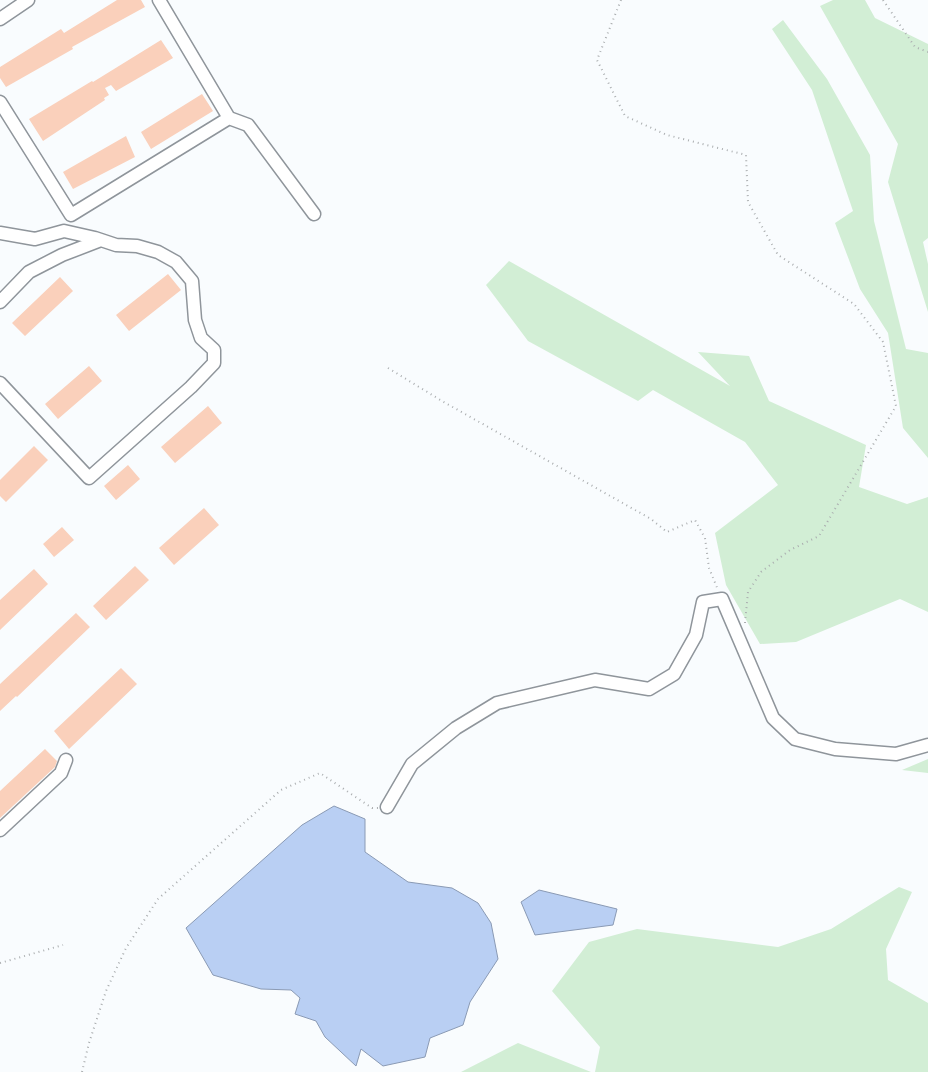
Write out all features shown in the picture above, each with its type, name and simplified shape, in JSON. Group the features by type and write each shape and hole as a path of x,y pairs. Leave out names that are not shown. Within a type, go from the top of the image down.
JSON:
{"street":[{"path":"0,19 28,0"},
{"path":"159,0 230,118 248,125 314,214"},
{"path":"0,102 71,215 230,118"},
{"path":"0,233 35,239 64,231 116,245 137,246 158,252 176,262 192,281 195,320 201,338 214,350 214,363 191,387 89,478 0,383"},
{"path":"0,302 29,272 62,255 101,240"},
{"path":"387,808 412,764 456,728 497,703 595,680 650,689 674,674 696,635 704,602 722,599 773,718 795,739 835,749 896,754 928,745"},
{"path":"0,830 61,773 66,760"}],"path":[{"path":"621,0 597,60 625,116 667,135 746,155 748,202 778,255 854,304 883,342 896,406 819,536 790,550 761,572 748,592 745,630"},
{"path":"883,0 915,47 928,52"},
{"path":"388,368 442,401 652,519 667,532 695,520 705,538 709,568 722,599"},
{"path":"82,1072 88,1043 106,992 126,948 158,899 281,790 320,773 372,808 387,808"},
{"path":"0,962 63,945"}],"green space":[{"path":"833,0 865,0 875,18 928,44 928,238 923,242 928,264 928,312 888,182 898,144 820,6"},
{"path":"783,20 827,79 870,155 874,221 906,349 928,353 928,458 903,428 888,333 860,289 835,223 853,211 812,90 772,29"},
{"path":"509,261 730,386 698,352 749,356 769,401 866,445 859,487 907,504 928,497 928,612 900,599 796,642 760,644 726,585 715,533 778,485 745,442 653,390 638,401 528,341 486,285"},
{"path":"928,759 928,773 902,770"},
{"path":"899,887 912,892 886,949 888,980 928,1003 928,1072 595,1072 600,1047 552,991 589,942 637,929 778,947 831,929"},
{"path":"518,1043 591,1072 461,1072"}],"water":[{"path":"334,806 365,819 365,852 408,882 452,888 478,903 491,923 498,959 470,1002 463,1025 430,1038 425,1057 383,1066 361,1049 356,1066 325,1037 316,1021 295,1014 300,998 291,990 261,989 213,975 186,928 302,825"},
{"path":"539,890 617,909 613,925 535,935 521,902"}],"building":[{"path":"117,0 141,0 145,7 72,47 73,49 6,87 0,78 0,67 61,29 64,33"},
{"path":"161,40 173,58 116,91 111,85 105,88 109,95 104,98 105,100 43,141 29,119"},
{"path":"202,94 213,111 151,149 141,132"},
{"path":"126,136 135,157 73,189 63,172"},
{"path":"168,274 181,290 129,331 116,315"},
{"path":"60,277 73,291 25,336 12,323"},
{"path":"89,366 102,381 58,419 45,404"},
{"path":"208,406 222,423 175,463 161,447"},
{"path":"34,446 48,460 6,502 0,496 0,480"},
{"path":"128,465 140,479 116,500 104,486"},
{"path":"204,508 219,525 174,565 159,548"},
{"path":"62,527 74,540 54,557 43,544"},
{"path":"135,566 149,580 106,620 93,606"},
{"path":"34,569 48,584 0,630 0,600"},
{"path":"76,613 90,627 0,711 0,684"},
{"path":"121,668 137,684 69,749 54,731"},
{"path":"45,749 57,761 55,767 0,818 0,791"}]}
